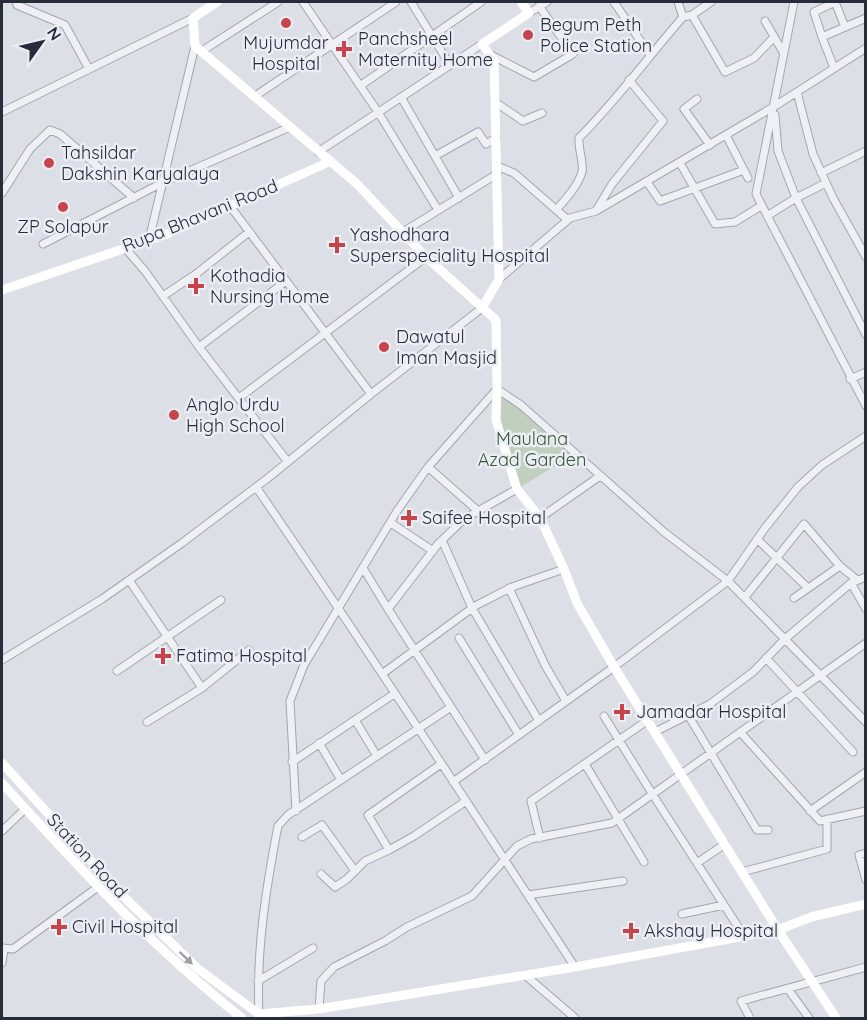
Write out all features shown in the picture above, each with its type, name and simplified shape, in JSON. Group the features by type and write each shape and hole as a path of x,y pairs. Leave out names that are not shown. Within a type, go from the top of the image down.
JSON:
{"street":[{"path":"16,2 17,5 65,25 89,69"},
{"path":"2,112 193,18 217,2"},
{"path":"198,48 279,2"},
{"path":"303,2 378,112 438,210"},
{"path":"255,96 396,2"},
{"path":"411,2 450,65"},
{"path":"360,86 481,2"},
{"path":"521,2 529,13"},
{"path":"318,152 450,65 484,48 547,2"},
{"path":"614,2 650,55"},
{"path":"678,2 683,17"},
{"path":"556,210 577,183 582,172 578,150 579,138 609,108 629,80 683,17 692,15 711,2"},
{"path":"794,2 756,194 866,406"},
{"path":"834,68 814,12 835,2 845,27"},
{"path":"484,48 534,77 573,54 539,6"},
{"path":"692,15 724,72 754,58 774,38"},
{"path":"149,240 198,48 193,18"},
{"path":"822,37 866,18"},
{"path":"765,21 783,52"},
{"path":"198,48 356,183 426,257 496,320 498,388 496,420 517,489 540,518 577,603 614,667 778,930 836,1018"},
{"path":"484,48 494,62 499,279"},
{"path":"2,660 102,599 256,487 482,308 499,279 568,220 596,211 647,182 866,48"},
{"path":"596,211 612,183 663,121 629,80"},
{"path":"797,92 813,154 866,257"},
{"path":"401,97 459,198"},
{"path":"697,99 684,110 710,145"},
{"path":"495,102 523,121 542,113"},
{"path":"774,106 778,151 796,198 866,335"},
{"path":"43,244 162,183 290,127"},
{"path":"2,193 30,149 50,130 60,134 134,198"},
{"path":"435,156 478,132 486,144 496,138"},
{"path":"726,135 748,178"},
{"path":"821,173 866,150"},
{"name":"Rupa Bhavani Road","path":"2,290 149,240 329,162"},
{"path":"680,162 715,224 735,222 761,206"},
{"path":"403,232 459,198 497,170 514,173 568,220"},
{"path":"647,182 660,201 744,170"},
{"path":"767,216 826,183"},
{"path":"230,206 371,394"},
{"path":"163,296 249,232"},
{"path":"125,248 145,271 199,347 288,462"},
{"path":"239,398 426,257"},
{"path":"199,347 286,281"},
{"path":"850,379 866,372"},
{"path":"296,811 291,762 290,701 304,665 428,467 498,388"},
{"path":"498,388 521,405 664,532 728,581 866,722"},
{"path":"453,782 614,667 728,581 798,487 822,465 866,436"},
{"path":"428,467 478,511"},
{"path":"540,518 600,476"},
{"path":"256,487 339,607 575,967"},
{"path":"388,609 442,540 464,519 517,489"},
{"path":"391,523 433,551"},
{"path":"745,597 804,524 854,582 866,609"},
{"path":"758,539 808,588"},
{"path":"442,540 472,608 538,721"},
{"path":"794,598 840,566"},
{"path":"363,568 485,760"},
{"path":"382,674 472,608 509,588 564,569"},
{"path":"655,732 710,705 753,672 785,639 854,582 866,577"},
{"path":"129,580 201,688"},
{"path":"509,588 545,665 566,701"},
{"path":"117,671 220,600"},
{"path":"459,638 519,735"},
{"path":"319,1009 321,981 334,967 407,927 471,896 517,846 531,839 612,823 866,643"},
{"path":"147,722 201,688 249,650"},
{"path":"766,658 853,752"},
{"path":"291,762 394,694"},
{"path":"451,706 288,815 278,826 262,924 258,981 262,1016 319,1009 575,967 778,930 811,917 866,904"},
{"path":"857,713 866,708"},
{"path":"688,715 757,830 768,830"},
{"path":"604,716 744,936"},
{"path":"355,720 377,756"},
{"path":"540,838 531,801 648,720"},
{"path":"741,733 820,821 866,811"},
{"path":"319,743 341,780"},
{"name":"Station Road","path":"2,763 116,888 173,945 198,968 262,1016"},
{"path":"389,850 368,815 441,764"},
{"path":"585,764 644,862"},
{"path":"810,811 866,772"},
{"path":"2,783 98,887 194,980 242,1018"},
{"path":"321,874 335,887 365,861 414,836 466,801"},
{"path":"2,831 25,809"},
{"path":"742,872 827,849 826,819"},
{"path":"302,837 322,825 355,871"},
{"path":"697,863 725,844"},
{"path":"866,853 859,855 866,880"},
{"path":"528,895 623,881"},
{"path":"2,963 3,948 13,949 98,887"},
{"path":"682,914 724,905"},
{"path":"258,981 313,948"},
{"path":"750,1018 741,1001 866,967"},
{"path":"525,975 575,1018"},
{"path":"788,989 809,1018"}],"green space":[{"name":"Maulana Azad Garden","path":"497,389 575,454 517,489 496,420"}],"place":[{"name":"Mujumdar Hospital","path":"286,23"},
{"name":"Begum Peth Police Station","path":"528,35"},
{"name":"Panchsheel Maternity Home","path":"344,49"},
{"name":"Tahsildar Dakshin Karyalaya","path":"49,163"},
{"name":"ZP Solapur","path":"63,207"},
{"name":"Yashodhara Superspeciality Hospital","path":"337,245"},
{"name":"Kothadia Nursing Home","path":"196,286"},
{"name":"Dawatul Iman Masjid","path":"384,347"},
{"name":"Anglo Urdu High School","path":"174,415"},
{"name":"Saifee Hospital","path":"409,518"},
{"name":"Fatima Hospital","path":"163,656"},
{"name":"Jamadar Hospital","path":"622,712"},
{"name":"Civil Hospital","path":"59,927"},
{"name":"Akshay Hospital","path":"631,931"}]}
